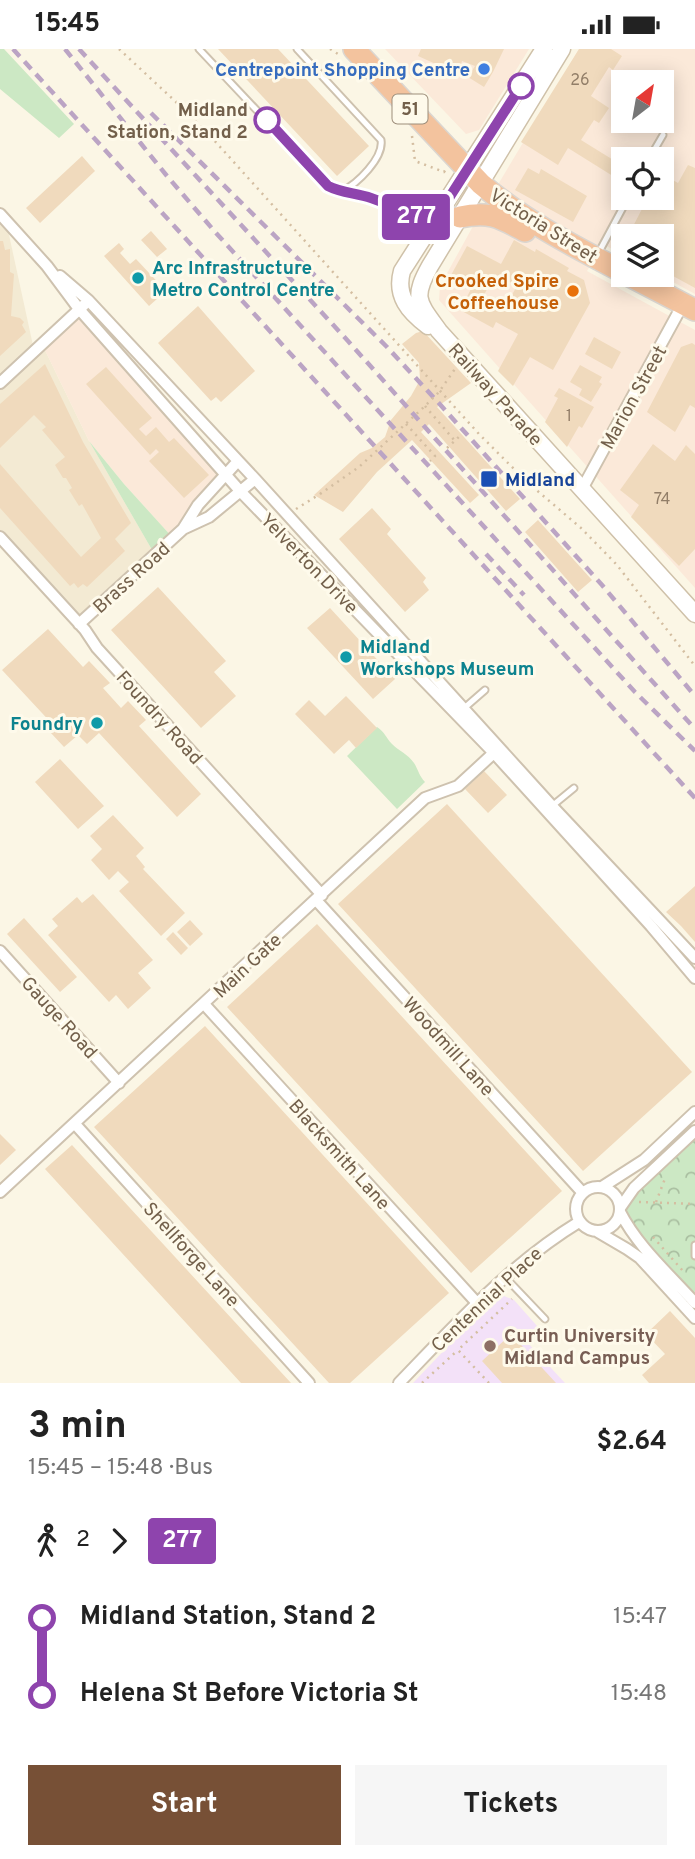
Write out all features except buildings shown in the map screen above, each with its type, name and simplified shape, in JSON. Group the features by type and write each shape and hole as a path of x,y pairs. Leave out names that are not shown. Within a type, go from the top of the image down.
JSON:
{"highway":[{"name":"Victoria Street","path":"347,50 498,198 567,243 611,266"},
{"path":"460,217 489,215 503,219 544,240 567,243"},
{"path":"651,287 689,307"}],"street":[{"path":"430,266 460,217 474,177 544,49"},
{"path":"412,255 431,226 474,177 562,49"},
{"name":"Yelverton Drive","path":"2,220 47,266 88,300 255,479 549,809 695,978"},
{"name":"Railway Parade","path":"412,255 402,271 399,286 403,300 426,325 439,331"},
{"name":"Yelverton Drive","path":"47,266 79,309 241,492 460,711"},
{"name":"Railway Parade","path":"430,266 419,292 421,303 439,331 695,614"},
{"path":"0,383 88,300"},
{"name":"Marion Street","path":"582,489 689,307"},
{"name":"Brass Road","path":"79,624 183,529 198,505 238,461"},
{"name":"Brass Road","path":"183,529 208,517 255,479"},
{"name":"Foundry Road","path":"0,537 319,898"},
{"name":"Main Gate","path":"0,1192 425,798 458,786 497,751"},
{"name":"Yelverton Drive","path":"549,809 695,958"},
{"name":"Woodmill Lane","path":"319,898 582,1192"},
{"name":"Gauge Road","path":"0,951 119,1083"},
{"name":"Blacksmith Lane","path":"204,1004 477,1303"},
{"path":"695,1112 644,1160 603,1187 582,1192 575,1210 584,1227 627,1248 640,1258 695,1318"},
{"name":"Shellforge Lane","path":"75,1124 309,1383"},
{"path":"598,1232 610,1228 634,1188 695,1131"},
{"path":"603,1187 615,1195 629,1229 638,1241 694,1298"},
{"name":"Centennial Place","path":"399,1383 506,1277 531,1255 579,1222"}],"lane":[{"path":"199,49 328,186 394,207 448,236"},
{"path":"297,49 381,140 380,155 375,162 350,187 342,191"},
{"path":"656,147 663,135"},
{"path":"596,258 622,210"},
{"path":"412,255 430,266"},
{"path":"460,711 485,690"},
{"path":"549,809 574,788"},
{"path":"695,1245 695,1256"},
{"path":"506,1277 545,1319"}],"path":[{"path":"119,49 213,139 489,444 527,482 581,528 617,565 695,666"},
{"path":"330,49 338,54 347,50"},
{"path":"415,161 444,172"},
{"path":"287,515 359,467 439,392 457,366"},
{"path":"425,406 455,441"},
{"path":"406,424 435,456 430,461"},
{"path":"447,448 462,434"},
{"path":"656,1202 667,1173"},
{"path":"636,1210 636,1202 695,1204"},
{"path":"653,1238 687,1275"},
{"path":"422,1383 512,1300"},
{"path":"458,1350 489,1383"}],"shaded area":[{"path":"385,49 529,49 479,130 466,134"},
{"path":"579,49 695,49 695,294 674,283 674,224 611,224 611,248 603,244 587,271 611,284 611,287 616,287 695,330 695,588 439,300 440,286"},
{"path":"0,214 6,221 34,350 42,344 89,441 155,555 79,624 0,537"},
{"path":"79,309 226,475 173,538 89,441 42,344"},
{"name":"Curtin University Midland Campus","path":"504,1296 514,1300 538,1327 525,1340 565,1383 413,1383 492,1300"}],"green space":[{"path":"0,49 4,49 74,124 59,138 0,89"},
{"path":"89,441 173,538 155,555"},
{"path":"377,727 412,760 425,782 397,809 347,756"},
{"path":"695,1131 693,1301 638,1241 620,1208"}],"railway":[{"path":"13,49 695,798"},
{"path":"65,49 216,233 635,692 695,751"},
{"path":"79,49 348,341 695,729"},
{"path":"151,113 387,347 602,585 695,696"},
{"path":"486,554 524,595"}],"bus line":[{"name":"277","path":"267,120 328,186 374,199 431,226 521,86"}],"place":[{"name":"Centrepoint Shopping Centre","path":"484,69"},
{"name":"Midland Station, Stand 2","path":"267,120"},
{"name":"Arc Infrastructure Metro Control Centre","path":"138,278"},
{"name":"Crooked Spire Coffeehouse","path":"573,291"},
{"name":"Midland","path":"489,479"},
{"name":"Midland Workshops Museum","path":"346,657"},
{"name":"Foundry","path":"97,723"},
{"name":"Curtin University Midland Campus","path":"490,1346"}]}
